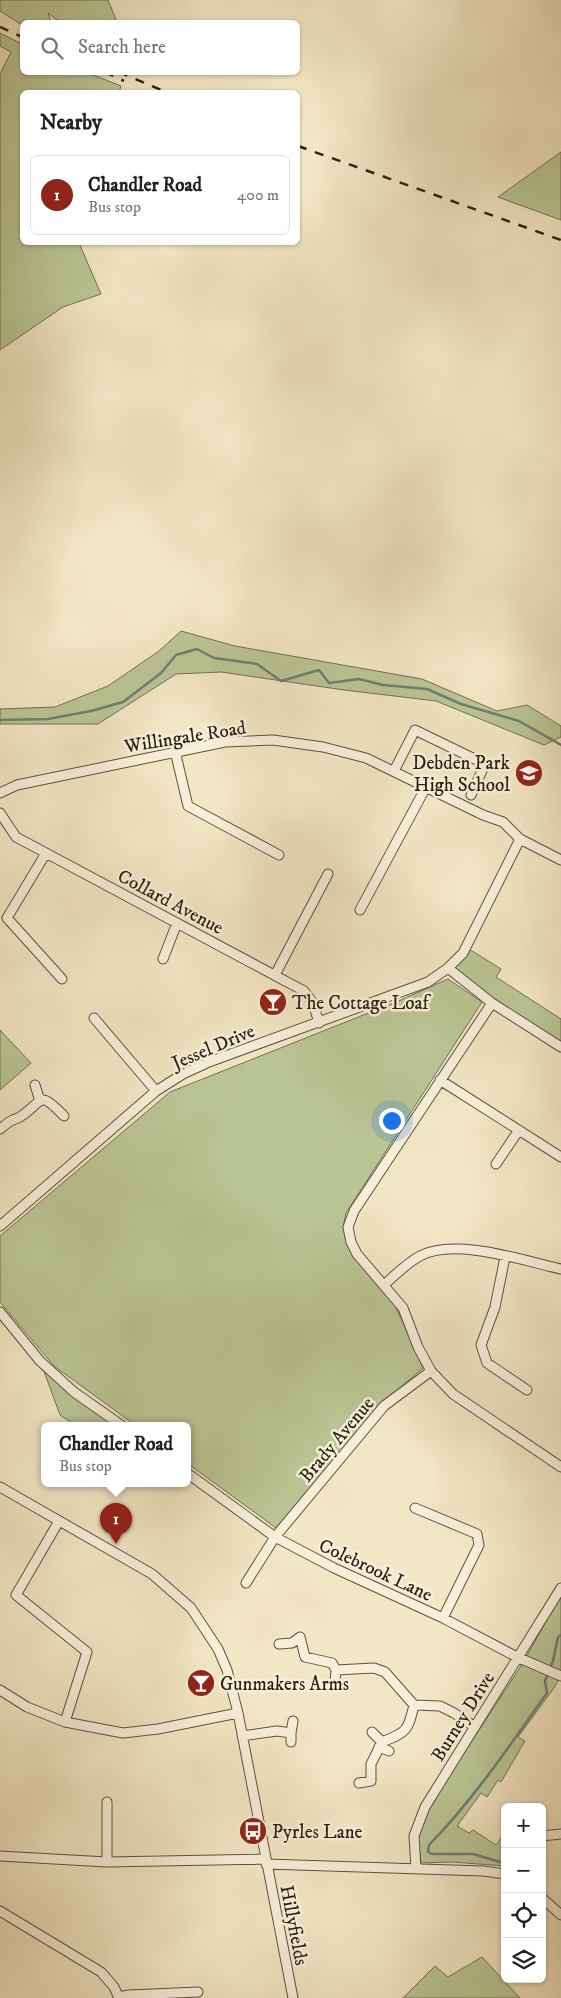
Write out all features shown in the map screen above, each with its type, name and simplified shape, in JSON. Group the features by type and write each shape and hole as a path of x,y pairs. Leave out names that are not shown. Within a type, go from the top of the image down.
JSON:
{"street":[{"path":"394,771 414,730 485,764 471,795"},
{"name":"Willingale Road","path":"0,793 17,785 175,751 225,742 273,740 323,747 366,758 503,822 520,839 561,860"},
{"path":"175,751 188,806 279,855"},
{"path":"360,910 426,787"},
{"name":"Collard Avenue","path":"0,812 16,837 304,991 313,1003 319,1022"},
{"name":"Jessel Drive","path":"0,1226 156,1091 183,1074 209,1062 428,982 448,968 463,953 520,839"},
{"path":"46,853 7,918 62,979"},
{"path":"275,975 328,874"},
{"path":"163,959 177,923"},
{"path":"448,968 492,1003 561,1047"},
{"path":"492,1003 354,1210 348,1227 351,1242 357,1254 404,1308 418,1347 430,1371 453,1394 561,1467"},
{"path":"94,1018 156,1091"},
{"path":"440,1080 561,1157"},
{"path":"35,1085 40,1101"},
{"path":"0,1129 11,1120 19,1118 40,1101 49,1100 64,1116"},
{"path":"496,1164 519,1130"},
{"path":"384,1285 420,1256 440,1248 472,1250 561,1270"},
{"path":"505,1257 495,1307 481,1345 487,1363 527,1390"},
{"path":"0,1312 40,1361 74,1392 116,1422"},
{"name":"Brady Avenue","path":"246,1583 275,1537 384,1406 430,1371"},
{"name":"Colebrook Lane","path":"191,1476 275,1537 334,1568 443,1618 517,1657 558,1675"},
{"name":"Hillyfields","path":"0,1487 152,1574 191,1608 218,1649 227,1670 238,1712 293,1998"},
{"path":"415,1508 477,1534 479,1545 443,1618"},
{"path":"59,1521 16,1595 87,1652 65,1722"},
{"name":"Burney Drive","path":"416,1869 414,1836 425,1806 561,1588"},
{"path":"279,1644 292,1643 300,1637 305,1658 332,1663 336,1670 335,1683"},
{"path":"336,1670 374,1668 385,1672 414,1705 440,1706 454,1712 475,1727"},
{"path":"0,1691 27,1708 65,1722 124,1733 158,1729 238,1712"},
{"path":"359,1783 371,1781 371,1764 380,1745 401,1734 410,1725 414,1705"},
{"path":"242,1736 277,1731 291,1737 292,1721"},
{"path":"372,1732 380,1745 389,1752"},
{"path":"107,1802 108,1862"},
{"path":"546,1836 561,1834"},
{"path":"0,1856 108,1862 266,1861 501,1873"},
{"path":"546,1902 561,1915"},
{"path":"0,1911 101,1972 114,1987 119,1997 198,1992"}],"green space":[{"path":"0,0 108,0 116,20 57,20 48,13 50,20 20,20 20,24 0,11"},
{"path":"0,33 20,43 20,75 93,75 121,86 120,90 20,90 20,245 80,245 101,294 63,307 0,350 0,74 11,52 0,46"},
{"path":"561,152 561,220 498,197"},
{"path":"181,631 235,646 422,679 497,711 527,705 561,726 561,737 544,745 436,701 221,672 176,674 98,724 0,724 0,709 55,707 108,686 159,651"},
{"path":"469,949 501,969 496,977 561,1019 561,1043 494,1001 453,968"},
{"path":"448,979 482,1002 346,1213 344,1228 346,1241 351,1252 378,1282 394,1304 423,1368 380,1405 276,1528 191,1466 191,1422 131,1422 54,1366 0,1302 0,1236 170,1092 401,1000"},
{"path":"0,1030 31,1063 0,1090"},
{"path":"42,1366 111,1422 70,1422 60,1415"},
{"path":"561,1595 561,1675 554,1688 518,1737 525,1741 501,1782 498,1780 487,1797 481,1793 457,1826 469,1833 473,1830 496,1845 501,1838 501,1866 452,1862 421,1863 418,1835 428,1808 521,1666"},
{"path":"482,1957 501,1978 501,1983 506,1983 520,1998 403,1998 435,1966 448,1977"}],"waterway":[{"path":"0,720 48,719 91,711 123,702 161,673 176,655 197,649 214,658 257,664 281,681 319,670 329,683 359,679 383,685 427,689 461,704 519,721 561,745"},
{"path":"500,1862 473,1854 432,1854 428,1852 429,1845 476,1790 547,1693 545,1681 553,1661 558,1637 561,1635"}],"railway":[{"path":"0,27 20,36"},
{"path":"111,75 124,81"},
{"path":"126,75 161,90"},
{"path":"300,147 561,240"}],"place":[{"name":"Debden Park High School","path":"529,773"},
{"name":"The Cottage Loaf","path":"273,1002"},
{"name":"Chandler Road","path":"116,1544"},
{"name":"Gunmakers Arms","path":"201,1683"},
{"name":"Pyrles Lane","path":"253,1831"}]}
